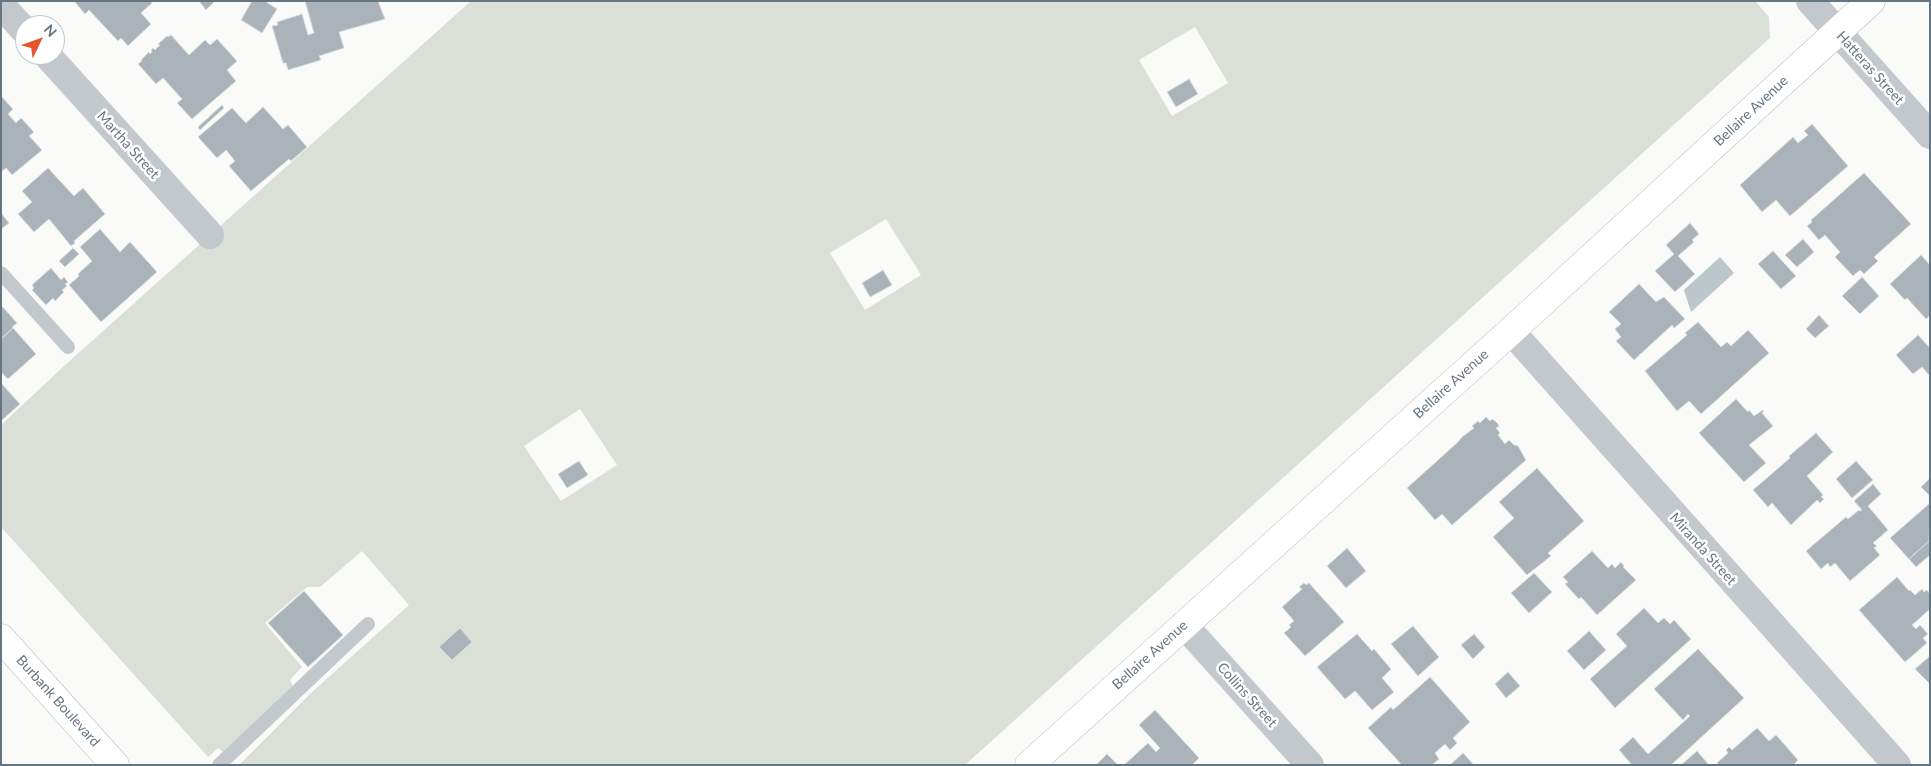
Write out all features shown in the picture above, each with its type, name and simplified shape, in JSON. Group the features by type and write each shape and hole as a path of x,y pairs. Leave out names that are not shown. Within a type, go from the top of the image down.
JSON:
{"street":[{"name":"Hatteras Street","path":"1810,1 1930,135"},
{"name":"Bellaire Avenue","path":"1029,765 1511,331 1871,1"},
{"path":"1,5 15,20"},
{"name":"Martha Street","path":"56,65 210,235"},
{"name":"Miranda Street","path":"1511,331 1897,765"},
{"name":"Collins Street","path":"1184,625 1310,765"},
{"name":"Burbank Boulevard","path":"1,638 115,765"}],"lane":[{"path":"1,273 68,347"},
{"path":"219,765 368,624"}],"shaded area":[{"path":"471,1 1755,1 1769,17 1770,38 965,765 239,765 311,693 409,605 362,551 320,587 307,587 265,623 302,667 290,680 293,686 223,752 218,748 208,757 1,527 1,425 63,367","holes":["1195,27 1228,83 1172,116 1139,60","886,219 921,275 865,310 830,253","580,409 617,465 561,501 524,446"]},
{"path":"1720,257 1734,273 1691,312 1684,290"}],"building":[{"path":"74,1 151,1 152,3 141,13 151,24 128,46 121,38 118,41 89,10 85,14"},
{"path":"199,1 215,1 206,10"},
{"path":"252,1 265,1 277,9 262,33 241,20"},
{"path":"305,1 378,1 385,19 339,32 344,48 319,56 321,60 288,70 286,63 283,63 272,26 278,25 277,22 302,14 308,35 314,33"},
{"path":"171,35 189,55 205,40 210,45 217,39 237,61 227,70 236,81 192,119 177,103 182,99 163,78 156,84 138,64 149,52 150,54 152,52 153,48 155,50 160,45 158,44"},
{"path":"1189,79 1198,94 1176,107 1167,92"},
{"path":"1,96 13,109 8,114 16,123 21,118 34,132 29,136 42,150 12,175 6,168 1,172"},
{"path":"222,105 224,108 200,130 198,127"},
{"path":"263,107 283,129 288,125 307,147 291,161 289,159 251,191 229,166 235,161 226,150 217,158 198,137 232,108 246,123"},
{"path":"1812,124 1848,166 1790,216 1776,200 1762,212 1740,185 1793,137 1798,143 1808,135 1804,131"},
{"path":"48,168 74,196 83,188 105,214 74,241 75,243 71,246 49,219 34,232 18,214 32,202 22,191"},
{"path":"1864,173 1911,224 1874,257 1878,261 1864,274 1860,270 1853,276 1835,257 1840,252 1825,235 1819,240 1807,226 1812,222 1811,220"},
{"path":"1,213 9,223 1,229"},
{"path":"1690,223 1699,234 1692,240 1694,242 1678,256 1695,274 1675,292 1655,271 1674,254 1666,245"},
{"path":"100,229 120,252 130,242 157,272 101,322 69,285 92,261 80,247"},
{"path":"1803,239 1814,252 1797,267 1785,255"},
{"path":"73,248 79,254 65,267 59,261"},
{"path":"1773,251 1796,276 1781,289 1758,264"},
{"path":"1921,255 1930,265 1930,315 1926,319 1907,298 1905,300 1890,284"},
{"path":"51,268 61,280 64,277 68,282 65,284 67,286 62,290 64,292 55,301 53,298 46,305 32,290 34,288 32,285"},
{"path":"883,270 892,285 870,297 862,283"},
{"path":"1862,277 1879,296 1860,314 1842,296"},
{"path":"1639,284 1656,302 1664,297 1685,319 1674,328 1672,325 1634,360 1616,341 1621,337 1615,329 1621,324 1609,312"},
{"path":"1,305 17,323 1,339"},
{"path":"1819,315 1829,326 1815,338 1806,329"},
{"path":"1698,322 1721,347 1727,342 1731,346 1748,330 1769,353 1701,414 1689,401 1677,411 1645,371 1687,335 1685,333"},
{"path":"13,328 36,354 8,379 1,372 1,339"},
{"path":"1918,335 1930,348 1930,376 1922,367 1913,374 1896,355"},
{"path":"1,383 20,404 1,421"},
{"path":"1736,399 1754,416 1763,410 1762,413 1773,426 1749,445 1766,463 1744,482 1699,433"},
{"path":"1486,417 1498,424 1499,426 1496,428 1500,433 1498,435 1505,444 1509,440 1518,446 1526,460 1452,525 1442,514 1435,520 1407,488 1474,428 1472,426 1478,421 1480,423"},
{"path":"1816,433 1833,452 1807,476 1823,495 1821,497 1824,499 1820,503 1817,500 1791,525 1772,503 1768,507 1753,490"},
{"path":"579,461 588,475 567,488 558,474"},
{"path":"1856,461 1873,480 1852,498 1836,479"},
{"path":"1537,468 1584,521 1548,553 1551,556 1527,575 1493,537 1514,518 1499,502"},
{"path":"1930,478 1930,496 1921,487"},
{"path":"1873,484 1881,494 1868,506 1888,530 1873,543 1877,546 1874,548 1880,555 1850,581 1835,563 1830,567 1828,563 1821,569 1806,551 1846,517 1848,519 1859,510 1862,510 1854,501"},
{"path":"1930,503 1929,541 1909,559 1890,538"},
{"path":"1929,541 1930,555 1916,567 1909,559"},
{"path":"1347,548 1366,571 1346,588 1327,566"},
{"path":"1592,551 1608,568 1612,564 1615,568 1621,562 1623,567 1636,580 1597,615 1581,597 1579,599 1565,584 1568,582 1563,577"},
{"path":"1534,573 1552,592 1529,613 1511,593"},
{"path":"1897,577 1915,595 1922,589 1924,592 1927,590 1930,594 1930,609 1912,625 1916,629 1920,625 1928,634 1923,638 1927,643 1905,662 1859,610"},
{"path":"1304,583 1306,585 1309,583 1344,622 1305,656 1284,633 1291,627 1289,625 1294,621 1282,607 1302,589 1299,587"},
{"path":"304,591 343,635 308,667 268,623"},
{"path":"1644,608 1658,623 1664,618 1670,624 1674,620 1691,639 1615,708 1590,679 1627,646 1616,634"},
{"path":"1413,626 1439,657 1418,676 1391,644"},
{"path":"460,628 472,642 452,660 439,647"},
{"path":"1589,631 1606,650 1584,670 1567,651"},
{"path":"1357,634 1372,651 1374,649 1391,669 1382,678 1394,692 1372,710 1355,691 1345,699 1317,667"},
{"path":"1474,634 1485,647 1473,659 1461,645"},
{"path":"1698,649 1744,698 1671,765 1632,765 1619,750 1633,737 1648,754 1690,716 1688,714 1683,720 1654,689"},
{"path":"1930,656 1930,684 1915,669"},
{"path":"1508,672 1520,686 1506,698 1495,684"},
{"path":"1430,677 1470,722 1453,738 1457,743 1450,750 1445,744 1435,753 1439,759 1432,765 1402,765 1368,728 1391,707 1393,710"},
{"path":"1155,710 1199,758 1192,765 1124,765 1148,743 1156,752 1160,748 1139,725"},
{"path":"1757,728 1769,741 1776,735 1798,760 1793,765 1719,765 1717,763 1728,753 1726,750 1729,747 1732,750"},
{"path":"1697,751 1709,765 1681,765"},
{"path":"1463,753 1474,765 1450,765"},
{"path":"1107,754 1118,765 1096,765"}]}
